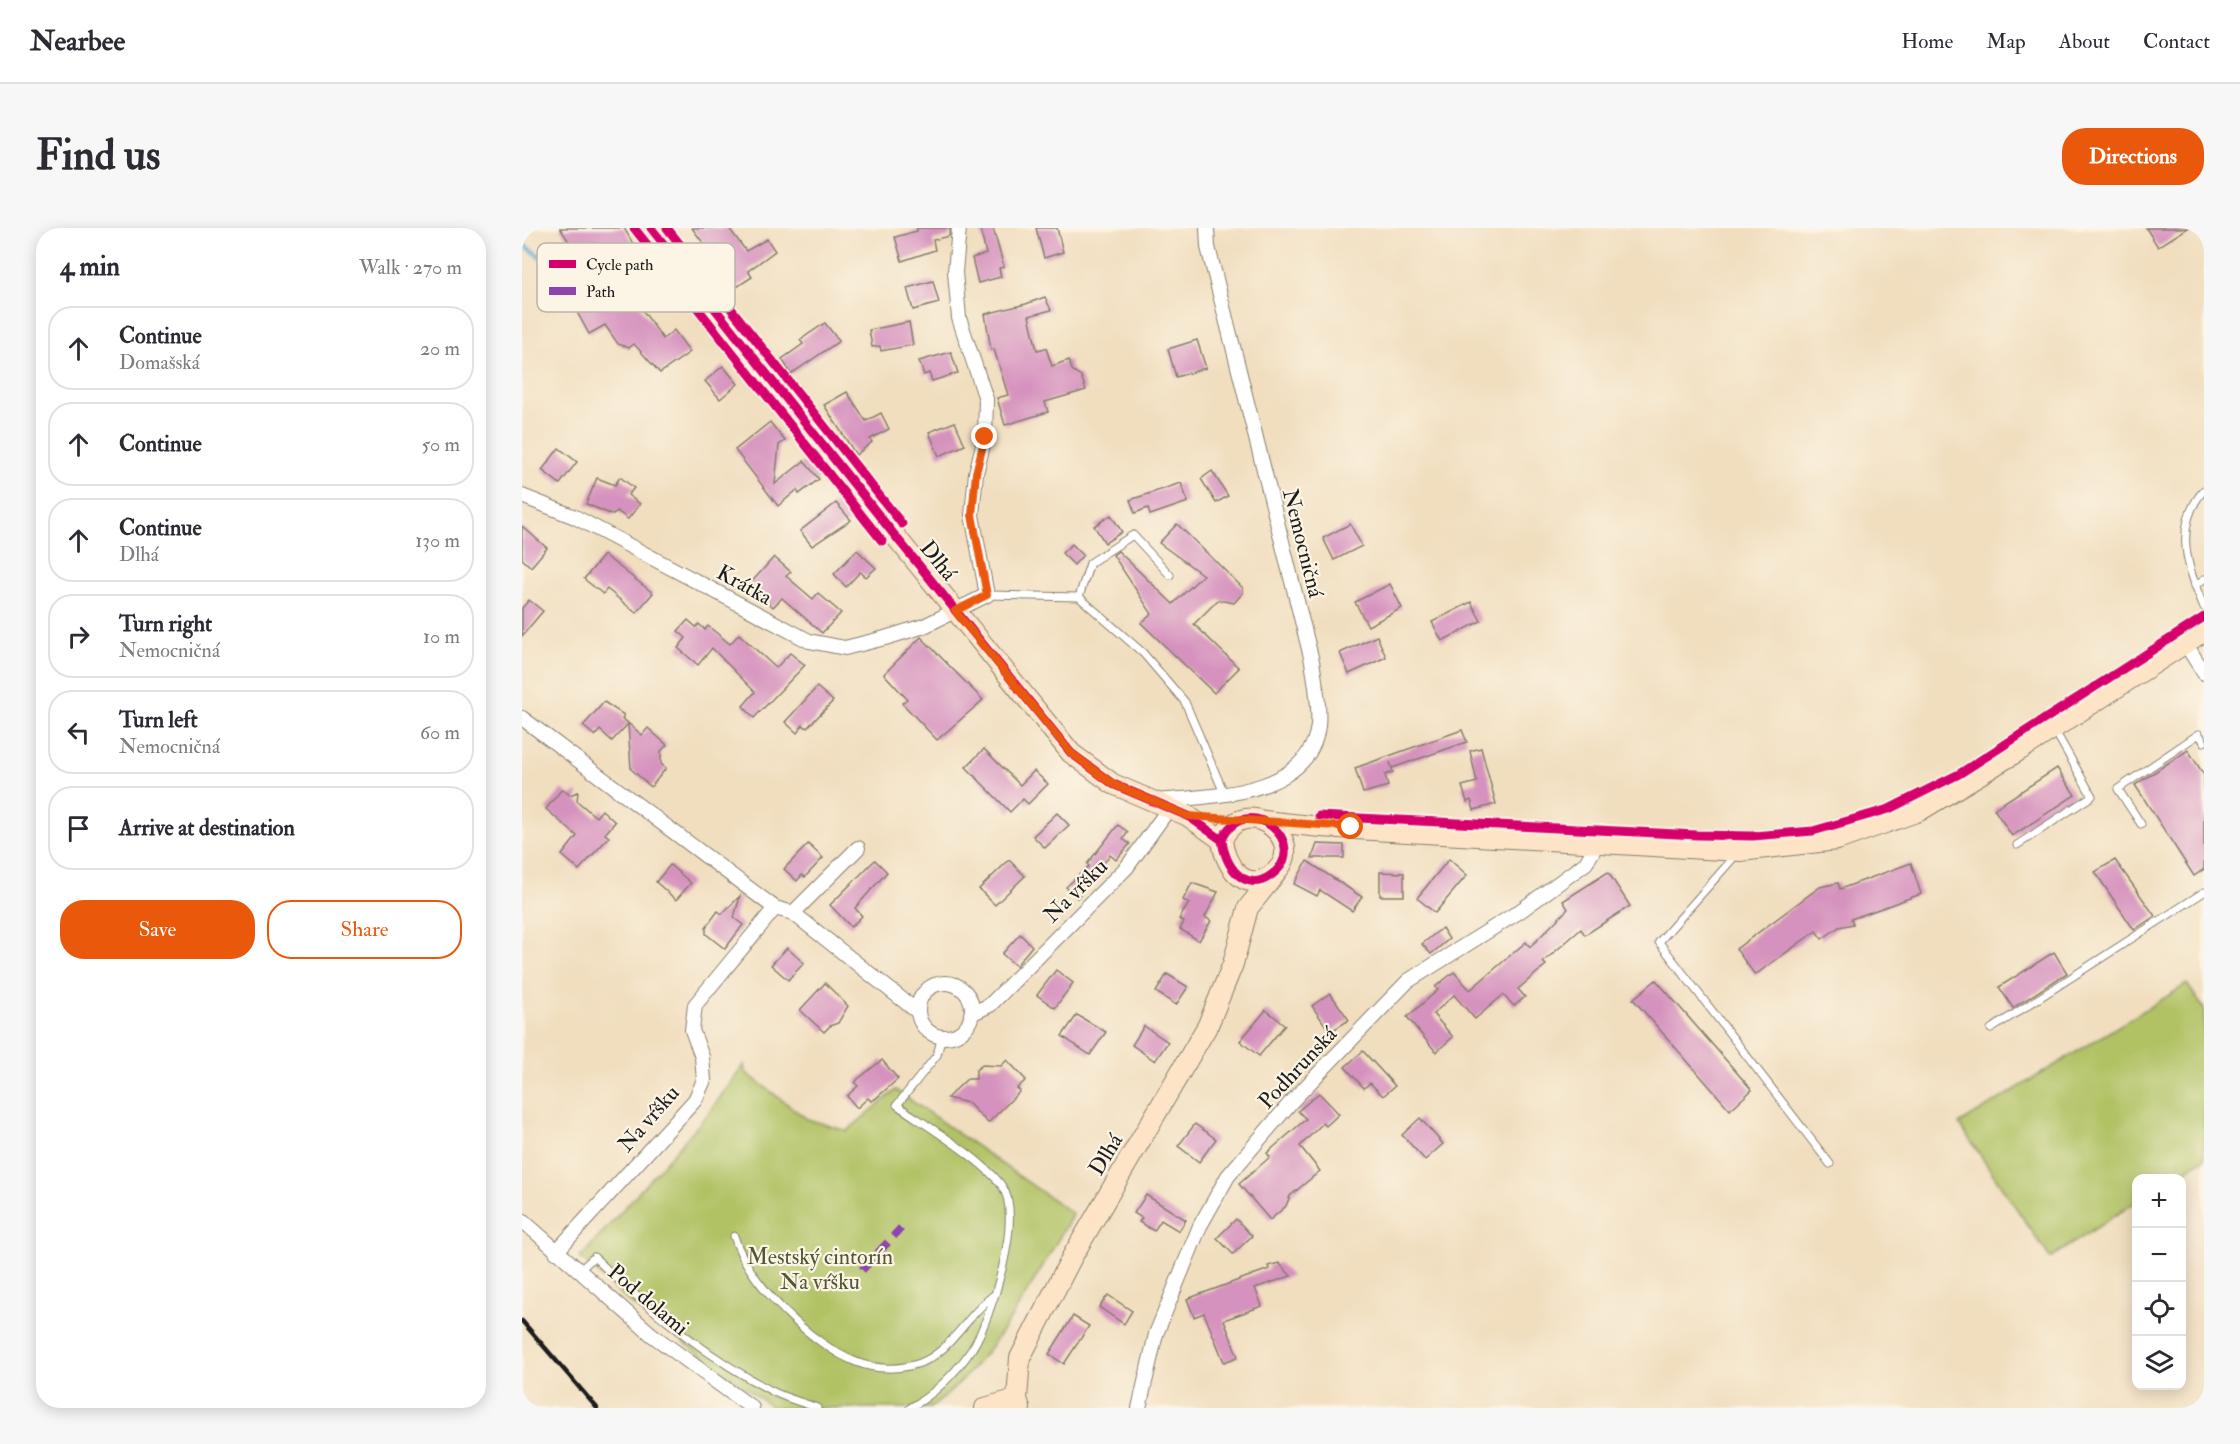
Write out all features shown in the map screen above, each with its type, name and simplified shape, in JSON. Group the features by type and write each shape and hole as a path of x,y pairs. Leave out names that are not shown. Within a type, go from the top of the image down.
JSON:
{"street":[{"name":"Dlhá","path":"651,228 663,243"},
{"path":"955,611 987,595 972,515 976,473 985,437 986,399 959,318 955,273 959,228"},
{"name":"Nemocničná","path":"1162,805 1246,791 1280,780 1305,757 1318,728 1317,693 1208,247 1207,228"},
{"name":"Dlhá","path":"718,312 1071,753 1113,784 1188,816"},
{"name":"Krátka","path":"522,496 575,518 809,641 845,648 924,626 955,611"},
{"path":"1188,816 1310,826 1740,851 1837,840 1919,811 2054,729 2204,630"},
{"path":"2185,643 2204,673"},
{"path":"522,718 775,908 793,913 918,1012 923,1026 942,1036 962,1030 971,1014 971,1004 960,988 940,983 923,993 918,1012"},
{"path":"1203,797 1187,803 1184,808 1188,816 1222,840"},
{"name":"Na vŕšku","path":"971,1014 990,1005 1127,867 1162,805"},
{"path":"1240,821 1226,831 1222,840 1226,861 1232,871 1247,918"},
{"path":"1232,871 1254,881 1266,879 1275,873 1283,861 1285,845 1279,832 1263,821"},
{"path":"1285,845 1310,826"},
{"name":"Podhrunská","path":"1139,1408 1156,1334 1200,1226 1228,1176 1292,1101 1408,981 1548,891 1586,863 1598,842"},
{"path":"793,913 858,848"},
{"name":"Dlhá","path":"1018,1403 1020,1358 1072,1257 1208,1025 1233,964 1247,918 1275,873"},
{"name":"Na vŕšku","path":"556,1252 694,1100 704,1080 702,1057 693,1030 695,1005 775,908"},
{"name":"Pod dolami","path":"522,1220 651,1334 752,1408"},
{"path":"986,1408 1018,1403"}],"lane":[{"path":"2204,490 2196,499 2184,530 2188,564 2204,607"},
{"path":"1079,597 1090,563 1132,535 1170,575"},
{"path":"2195,586 2204,579"},
{"path":"987,595 1079,597 1143,653 1185,702 1224,793"},
{"path":"2017,845 2092,796 2054,729"},
{"path":"2141,824 2118,789 2199,734 2204,742"},
{"path":"1740,851 1659,942 1830,1164"},
{"path":"1991,1029 2204,892"},
{"path":"910,1408 933,1395 973,1347 994,1294 1007,1241 1010,1212 1003,1188 961,1151 897,1105 937,1055 942,1036"},
{"path":"734,1236 750,1269 768,1292 816,1338 857,1363 880,1368 903,1367 922,1362 944,1346 982,1303 994,1294"},
{"path":"579,1271 594,1257 627,1289 703,1348 772,1391 817,1408"}],"green space":[{"path":"2187,984 2204,1009 2204,1159 2180,1174 2132,1174 2132,1205 2050,1258 1959,1124"},
{"name":"Mestský cintorín Na vŕšku","path":"744,1065 745,1072 807,1119 847,1131 896,1090 1073,1214 994,1343 954,1388 931,1408 773,1408 629,1302 580,1258 707,1115"}],"building":[{"path":"560,228 624,228 632,243 570,243"},
{"path":"692,228 729,228 746,251 767,239 775,251 748,271 752,277 735,288 735,243 703,243"},
{"path":"917,228 950,228 949,236 933,240 935,250 902,261 895,237 917,231"},
{"path":"980,228 993,228 1004,267 999,268 1001,277 978,283 972,258 986,254"},
{"path":"1036,228 1057,228 1063,252 1044,258"},
{"path":"2146,228 2188,228 2158,247"},
{"path":"933,281 939,303 913,310 907,288"},
{"path":"1045,297 1051,310 1029,316 1037,350 1046,348 1052,366 1069,360 1072,370 1081,376 1086,390 1045,402 1048,412 1005,425 997,398 1008,395 994,349 991,350 985,314"},
{"path":"577,312 644,312 663,339 674,330 690,352 660,373 634,344 629,348 618,344 605,325 589,334"},
{"path":"909,322 913,345 881,351 880,346 872,347 869,330"},
{"path":"825,323 839,341 791,374 782,359 803,344 800,340"},
{"path":"1197,340 1206,368 1176,377 1168,349"},
{"path":"951,352 958,373 932,381 929,373 924,375 919,361"},
{"path":"723,366 738,384 720,399 705,381"},
{"path":"847,392 866,421 881,413 889,429 870,439 872,442 856,455 824,405"},
{"path":"770,422 785,441 779,445 775,484 804,461 819,479 799,494 797,490 778,506 735,450"},
{"path":"955,422 965,445 939,456 929,432"},
{"path":"559,448 577,462 560,484 542,470"},
{"path":"1212,471 1228,496 1216,503 1201,479"},
{"path":"620,477 634,488 628,495 640,504 628,519 617,511 613,515 586,504 597,478 615,485"},
{"path":"1181,483 1188,502 1150,515 1148,508 1135,513 1130,500"},
{"path":"836,503 851,520 812,546 800,531"},
{"path":"1111,515 1122,532 1105,543 1094,526"},
{"path":"1177,524 1243,588 1243,593 1234,603 1218,600 1194,624 1239,668 1214,693 1141,623 1152,614 1113,555 1118,551 1173,604 1203,575 1159,543"},
{"path":"1350,524 1362,546 1334,560 1323,538"},
{"path":"522,526 547,548 531,567 522,559"},
{"path":"1072,544 1083,555 1074,565 1062,553"},
{"path":"857,550 876,568 866,577 860,572 846,587 834,574"},
{"path":"604,555 653,593 636,613 607,589 603,594 584,579"},
{"path":"774,557 791,572 786,576 813,599 818,593 841,613 822,633 782,598 773,607 749,585"},
{"path":"1390,584 1402,608 1368,626 1355,602"},
{"path":"529,600 543,611 522,636 522,608"},
{"path":"1471,602 1481,621 1442,641 1432,622"},
{"path":"688,620 696,627 699,624 705,630 708,626 730,644 739,634 776,668 790,653 805,665 754,718 743,706 755,692 712,648 698,665 678,648 686,638 678,631"},
{"path":"1377,636 1386,657 1349,674 1340,653"},
{"path":"921,637 983,700 937,740 902,703 907,699 884,674"},
{"path":"817,687 833,701 807,728 803,725 797,733 785,722"},
{"path":"604,702 624,715 622,718 642,735 648,728 667,745 661,751 661,764 666,768 651,787 631,769 628,724 612,741 600,730 595,736 583,726"},
{"path":"1462,730 1467,742 1392,768 1390,762 1393,772 1385,775 1388,786 1363,793 1355,768"},
{"path":"1481,748 1496,804 1474,810 1471,800 1467,802 1462,786 1477,782 1470,751"},
{"path":"984,749 1020,785 1034,771 1048,784 1028,804 1023,799 1010,812 966,767"},
{"path":"2188,750 2204,775 2204,869 2194,876 2135,785"},
{"path":"2057,768 2075,795 2012,836 1994,809"},
{"path":"562,789 570,795 578,792 577,801 596,817 602,810 615,822 605,834 609,837 579,870 562,855 577,836 546,809"},
{"path":"1057,813 1069,825 1045,848 1033,836"},
{"path":"1118,825 1128,832 1123,839 1130,844 1116,860 1110,855 1077,898 1066,887 1089,866 1087,864"},
{"path":"808,844 823,858 805,877 802,875 797,881 784,869"},
{"path":"1317,844 1344,845 1344,858 1312,858"},
{"path":"1449,859 1467,875 1435,913 1417,898"},
{"path":"875,860 887,872 855,908 862,916 851,927 830,905"},
{"path":"1009,860 1025,876 995,905 979,889"},
{"path":"2115,860 2155,916 2134,930 2095,872"},
{"path":"1307,861 1362,897 1352,911 1320,890 1317,896 1294,884"},
{"path":"1911,863 1921,894 1851,919 1853,924 1839,927 1822,939 1816,931 1755,975 1736,949 1820,887 1838,883 1840,889"},
{"path":"670,865 691,883 676,900 656,882"},
{"path":"1380,872 1404,873 1404,896 1380,896"},
{"path":"1608,872 1630,906 1585,935 1581,929 1543,962 1546,965 1518,989 1525,997 1514,1006 1503,995 1475,1019 1454,995 1433,1014 1453,1037 1436,1052 1407,1017 1438,990 1435,987 1454,972 1470,990 1526,942 1530,947 1568,909 1563,901"},
{"path":"1192,883 1218,892 1205,917 1211,921 1199,941 1180,929 1184,922 1179,919 1189,903 1183,900"},
{"path":"740,896 734,918 743,925 725,949 706,934 706,927 718,911 722,914"},
{"path":"1442,928 1449,939 1431,954 1422,944"},
{"path":"1020,934 1032,946 1016,966 1002,954"},
{"path":"787,948 804,963 788,980 771,965"},
{"path":"2054,952 2067,973 2013,1008 1999,987"},
{"path":"1056,970 1073,983 1055,1008 1037,995"},
{"path":"1167,974 1188,987 1176,1005 1156,992"},
{"path":"1656,980 1752,1090 1730,1110 1633,999"},
{"path":"825,983 848,1006 838,1023 830,1026 824,1032 800,1010"},
{"path":"1330,993 1349,1020 1330,1032 1312,1006"},
{"path":"1266,1010 1285,1025 1259,1056 1240,1041"},
{"path":"1077,1015 1106,1032 1090,1055 1062,1036"},
{"path":"1144,1026 1168,1042 1155,1061 1132,1045"},
{"path":"1363,1051 1395,1086 1383,1096 1370,1083 1364,1088 1345,1067"},
{"path":"882,1060 898,1079 875,1099 871,1101 868,1098 857,1108 847,1096 858,1086 855,1083 858,1079"},
{"path":"1007,1060 1026,1080 1017,1088 1020,1091 988,1123 968,1103 947,1098 967,1079 976,1079 976,1070 982,1065 1001,1066"},
{"path":"1319,1093 1339,1114 1326,1126 1323,1123 1300,1146 1320,1171 1290,1196 1286,1206 1270,1220 1239,1184 1270,1157 1267,1153 1306,1119 1298,1111"},
{"path":"1420,1118 1443,1144 1425,1160 1402,1135"},
{"path":"1195,1124 1216,1139 1199,1162 1178,1146"},
{"path":"1146,1195 1186,1220 1179,1231 1161,1220 1154,1231 1139,1222 1142,1218 1134,1213"},
{"path":"1236,1219 1252,1236 1233,1254 1217,1238"},
{"path":"1279,1263 1291,1276 1255,1288 1262,1306 1224,1320 1238,1357 1224,1362 1204,1313 1194,1317 1187,1299 1269,1269 1268,1266"},
{"path":"1108,1295 1132,1311 1124,1324 1099,1307"},
{"path":"1073,1316 1089,1326 1064,1364 1049,1354"}],"waterway":[{"path":"522,244 537,254"}],"railway":[{"path":"522,1321 597,1408"}],"marked path":[{"path":"862,1270 901,1228"}],"cycle path":[{"path":"634,228 646,243"},
{"path":"651,228 663,243"},
{"path":"667,228 679,243"},
{"path":"701,312 882,541"},
{"path":"718,312 1071,753 1113,784 1188,816 1222,840"},
{"path":"734,312 902,524"},
{"path":"1319,816 1697,835 1753,836 1813,831 1889,809 1959,774 2204,617"},
{"path":"1246,819 1259,820 1272,826 1281,837 1285,850 1282,863 1270,876 1261,881 1244,879 1231,867 1222,840 1233,825 1246,819"}],"route":[{"path":"985,437 976,473 972,515 987,595 955,611 1071,753 1113,784 1188,816 1240,821 1250,819 1321,827 1351,827"}]}
